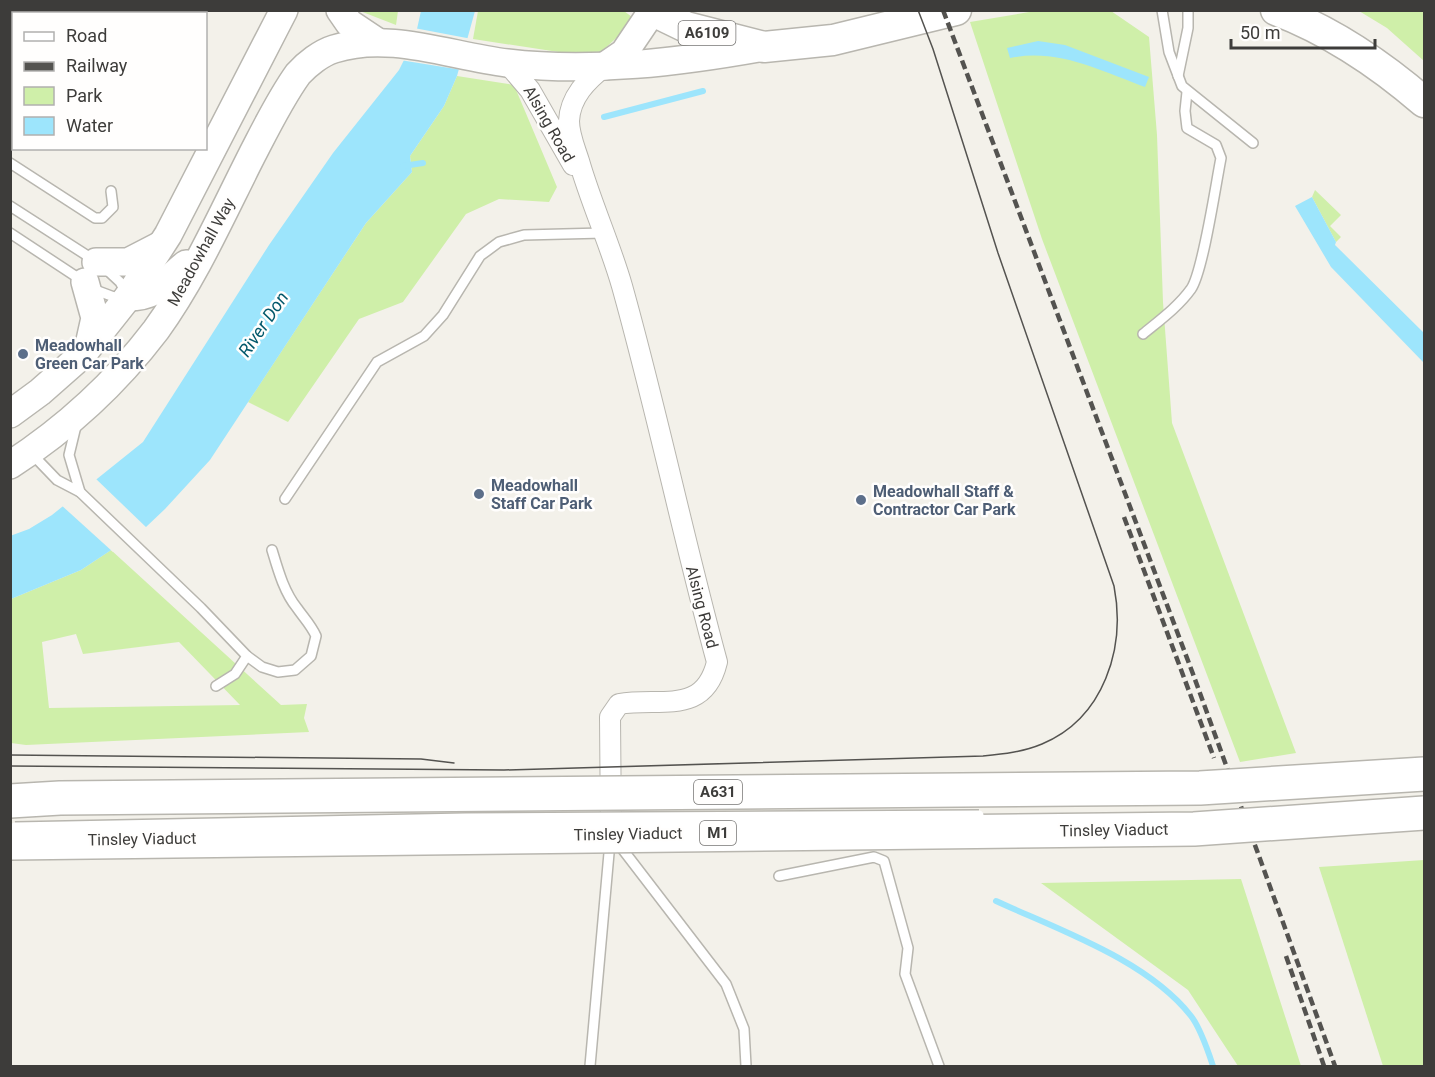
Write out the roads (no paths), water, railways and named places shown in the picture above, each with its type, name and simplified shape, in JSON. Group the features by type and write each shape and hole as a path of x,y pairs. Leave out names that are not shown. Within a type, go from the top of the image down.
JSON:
{"highway":[{"name":"A631","path":"10,801 83,797 1200,788 1425,774"},
{"name":"Tinsley Viaduct","path":"10,813 451,805 1199,798 1425,784"},
{"name":"Tinsley Viaduct","path":"10,843 1194,829 1425,813"},
{"name":"Tinsley Viaduct","path":"10,855 443,846 1195,839 1425,825"}],"main road":[{"name":"A6109","path":"652,11 686,27 764,47 833,40 883,30 956,10"},
{"path":"1276,10 1318,29 1380,66 1425,102"}],"street":[{"path":"20,459 20,434 15,411 40,392 89,346 128,297 162,245 284,10"},
{"name":"Meadowhall Way","path":"340,10 349,23 376,41"},
{"path":"605,66 624,52 652,11"},
{"name":"Meadowhall Way","path":"20,459 80,413 132,359 168,313 204,250 269,121 299,73 317,57 334,49 376,41 507,63 605,66 709,57 764,47"},
{"name":"Alsing Road","path":"507,63 530,90 586,188"},
{"name":"Alsing Road","path":"605,66 581,88 573,103 569,122 586,188 621,284 690,564 717,662 714,677 705,689 685,701 619,704 610,717 610,833"},
{"path":"89,346 95,318 90,272 128,262 162,245"},
{"path":"128,297 144,297 161,288 171,275 204,250"},
{"path":"128,297 136,316 139,337 132,359"}],"lane":[{"path":"1162,10 1178,79 1187,92 1253,143"},
{"path":"1178,79 1188,28 1188,10"},
{"path":"1143,334 1175,307 1193,287 1221,158 1216,145 1187,128 1185,111 1187,92"},
{"path":"10,163 94,218 102,218 113,207 111,191"},
{"path":"10,206 90,272 114,297 128,297 120,282 90,272 10,233"},
{"path":"285,499 377,362 424,336 443,315 480,256 499,242 524,235 603,233"},
{"path":"80,413 69,455 80,492"},
{"path":"20,459 80,492 262,667 278,672 295,670 311,657 316,636 309,621 296,608 282,580 272,550"},
{"path":"216,686 235,674 248,656"},
{"path":"10,827 477,818 993,815"},
{"path":"610,833 726,984 744,1029 747,1066"},
{"name":"Alsing Road","path":"590,1066 610,833"},
{"path":"779,876 874,857 884,861 908,948 905,974 939,1066"}],"water":[{"name":"River Don","path":"421,11 475,11 457,76 444,106 410,156 412,172 366,223 210,460 165,509 146,527 81,570 11,599 10,536 29,529 52,515 143,442 269,245 333,153 399,70 415,38"},
{"path":"1038,41 1065,45 1149,77 1145,87 1096,68 1062,59 1045,56 1010,58 1007,48"},
{"path":"1312,197 1336,242 1335,245 1424,333 1424,363 1331,267 1295,206"}],"waterway":[{"path":"604,117 703,91"},
{"path":"403,166 423,163"},
{"path":"996,901 1101,948 1151,978 1173,996 1195,1021 1213,1066"}],"tram line":[{"path":"10,766 504,770 983,756 1028,749 1063,732 1081,717 1095,699 1106,678 1117,633 1114,586 998,253 933,49 918,10"},
{"path":"10,755 421,759 454,763"}],"railway":[{"path":"943,10 1193,674 1335,1066"},
{"path":"1124,517 1214,758"},
{"path":"1286,956 1324,1066"}],"place":[{"name":"Meadowhall Green Car Park","path":"23,354"},
{"name":"Meadowhall Staff Car Park","path":"479,494"},
{"name":"Meadowhall Staff & Contractor Car Park","path":"861,500"}]}
